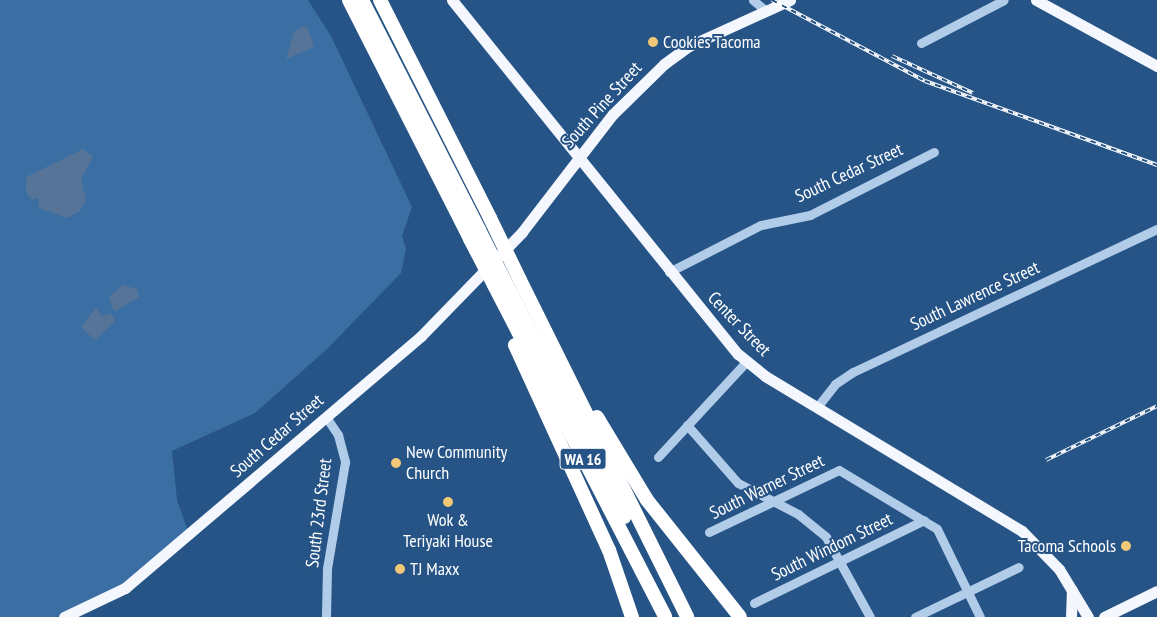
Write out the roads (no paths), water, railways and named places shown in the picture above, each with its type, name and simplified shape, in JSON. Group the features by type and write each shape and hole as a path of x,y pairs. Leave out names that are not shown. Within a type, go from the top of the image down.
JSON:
{"highway":[{"path":"341,0 365,36 475,234 494,285 504,300 674,617"},
{"path":"349,0 365,36"},
{"path":"362,0 475,234 504,300 609,550 632,617"},
{"name":"WA 16","path":"380,0 687,617"},
{"path":"384,0 388,15"},
{"name":"WA 16","path":"504,300 665,617"},
{"path":"565,369 580,387 647,500 740,617"}],"main road":[{"name":"Center Street","path":"452,0 577,159 669,272 746,362 1022,531 1072,586 1088,617"},
{"name":"South Pine Street","path":"498,259 577,159 630,96 664,64 689,46 790,0"},
{"path":"1036,0 1157,66"},
{"name":"South Cedar Street","path":"64,617 125,588 433,326 498,259"},
{"path":"1071,617 1072,586"},
{"path":"1104,617 1119,612 1157,591"}],"street":[{"path":"753,0 766,11"},
{"path":"921,42 1004,0"},
{"name":"South Cedar Street","path":"669,272 761,225 810,215 934,152"},
{"name":"South Lawrence Street","path":"818,406 835,384 853,372 1157,228"},
{"path":"658,457 746,362"},
{"name":"South 23rd Street","path":"326,417 338,435 344,462 327,568 326,617"},
{"path":"687,425 738,483 816,526 842,560 870,617"},
{"name":"South Warner Street","path":"709,532 776,503 839,470 924,520"},
{"path":"924,520 937,529 980,617"},
{"name":"South Windom Street","path":"754,603 924,520"},
{"path":"916,617 1019,567"}],"railway":[{"path":"772,0 925,81 1157,165"},
{"path":"892,56 973,93"},
{"path":"1046,460 1157,406"}],"place":[{"name":"Cookies Tacoma","path":"653,42"},
{"name":"New Community Church","path":"396,463"},
{"name":"Wok & Teriyaki House","path":"448,502"},
{"name":"Tacoma Schools","path":"1126,546"},
{"name":"TJ Maxx","path":"400,569"}]}
